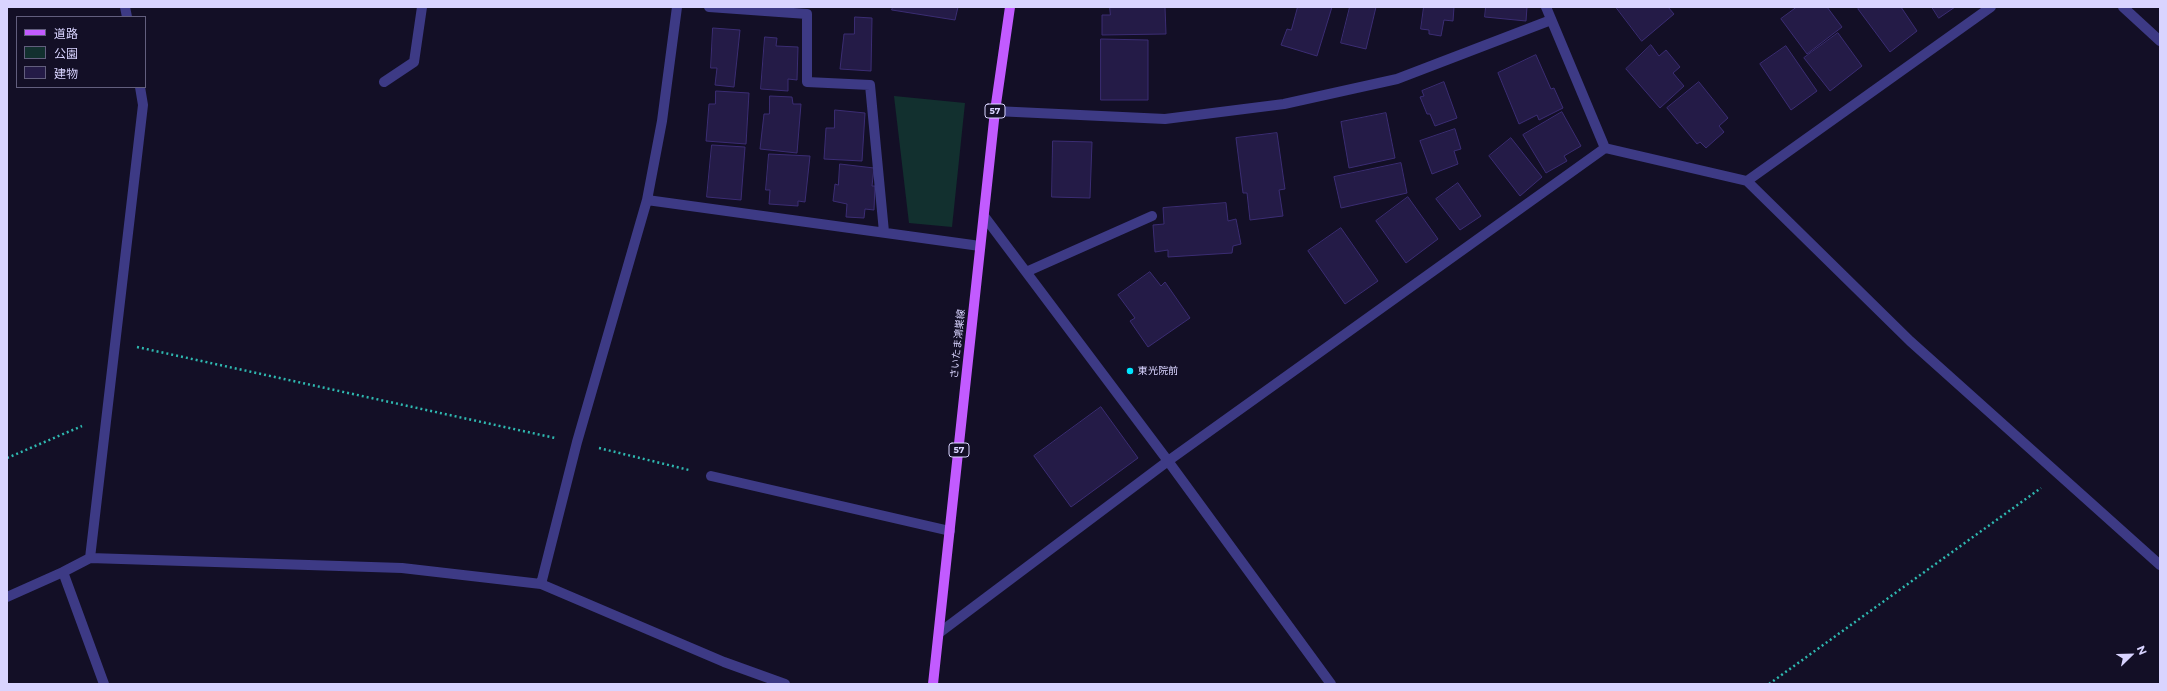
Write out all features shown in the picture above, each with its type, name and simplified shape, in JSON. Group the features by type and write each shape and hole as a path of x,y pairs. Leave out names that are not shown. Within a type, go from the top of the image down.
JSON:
{"main road":[{"name":"さいたま鴻巣線","path":"933,684 995,111 1010,7"}],"street":[{"path":"384,82 414,62 422,7"},
{"path":"541,584 577,442 648,200 662,121 677,7"},
{"path":"708,7 807,14 807,82 870,85 884,232"},
{"path":"1546,7 1605,148"},
{"path":"1747,182 1992,7"},
{"path":"2123,7 2160,41"},
{"path":"995,111 1165,119 1284,104 1397,79 1551,20"},
{"path":"90,558 143,105 140,88"},
{"path":"939,633 1168,461 1605,148 1747,182 1910,341 2160,565"},
{"path":"648,200 980,246"},
{"path":"984,216 1168,461 1331,684"},
{"path":"1026,272 1152,216"},
{"path":"711,476 950,531"},
{"path":"7,597 90,558 402,568 541,584 724,662 785,684"},
{"path":"63,572 104,684"}],"path":[{"path":"115,343 577,442 711,476"},
{"path":"7,458 106,415"},
{"path":"1769,684 2059,475"}],"green space":[{"path":"894,96 965,103 952,227 909,223"}],"building":[{"path":"893,7 958,7 955,20 892,10"},
{"path":"1110,7 1165,7 1166,34 1102,35 1102,15 1110,15"},
{"path":"1298,7 1332,7 1317,56 1281,45 1287,29 1291,30"},
{"path":"1350,7 1376,7 1366,49 1341,43"},
{"path":"1424,7 1454,7 1453,21 1444,20 1441,36 1429,34 1429,30 1421,29"},
{"path":"1486,7 1527,7 1526,21 1485,17"},
{"path":"1616,7 1668,7 1674,14 1642,41"},
{"path":"1797,7 1827,7 1842,27 1807,54 1781,19"},
{"path":"1860,7 1901,7 1917,31 1890,52 1858,9"},
{"path":"1932,7 1955,7 1939,18"},
{"path":"855,17 872,18 871,71 840,69 844,34 854,34"},
{"path":"713,28 740,30 734,87 715,85 717,68 711,68"},
{"path":"1838,33 1862,66 1830,91 1804,58"},
{"path":"765,37 777,38 776,46 798,47 797,80 788,79 788,91 761,89"},
{"path":"1101,39 1148,40 1148,100 1101,100"},
{"path":"1651,45 1659,56 1666,50 1680,67 1673,73 1684,86 1660,108 1626,69"},
{"path":"1786,46 1817,91 1791,110 1760,64"},
{"path":"1536,55 1551,89 1554,88 1563,108 1539,120 1537,115 1519,124 1498,73"},
{"path":"1444,82 1457,118 1435,126 1430,114 1427,114 1420,97 1424,96 1422,91"},
{"path":"1699,82 1728,118 1719,126 1724,132 1706,148 1700,142 1697,144 1667,108"},
{"path":"716,91 749,93 746,144 706,141 709,104 715,104"},
{"path":"770,96 792,97 793,104 801,104 797,153 760,149 764,114 769,114"},
{"path":"835,110 865,113 862,161 824,159 826,128 834,128"},
{"path":"1562,112 1581,146 1564,156 1567,161 1546,173 1523,135"},
{"path":"1386,113 1395,158 1349,168 1341,122"},
{"path":"1455,129 1461,149 1454,151 1458,164 1432,174 1420,141"},
{"path":"1277,133 1285,189 1279,190 1283,216 1250,220 1247,193 1243,193 1236,138"},
{"path":"1511,138 1542,177 1520,196 1489,156"},
{"path":"1053,141 1092,142 1090,198 1052,197"},
{"path":"712,145 745,147 741,200 707,197"},
{"path":"769,154 810,156 805,202 798,201 798,206 769,204 770,190 766,190"},
{"path":"1401,163 1407,193 1341,208 1334,177"},
{"path":"840,164 874,168 872,186 875,186 874,210 865,209 864,218 846,217 847,204 833,201 835,184 838,185"},
{"path":"1458,183 1481,216 1460,230 1436,199"},
{"path":"1408,197 1438,239 1406,263 1376,221"},
{"path":"1226,203 1228,221 1236,219 1241,244 1233,246 1232,253 1168,257 1168,250 1155,252 1153,225 1164,224 1163,208"},
{"path":"1341,228 1378,281 1345,304 1308,251"},
{"path":"1150,272 1161,286 1165,282 1190,318 1148,347 1130,321 1135,318 1118,295"},
{"path":"1101,407 1138,458 1071,507 1034,456"}],"place":[{"name":"東光院前","path":"1130,371"}]}
